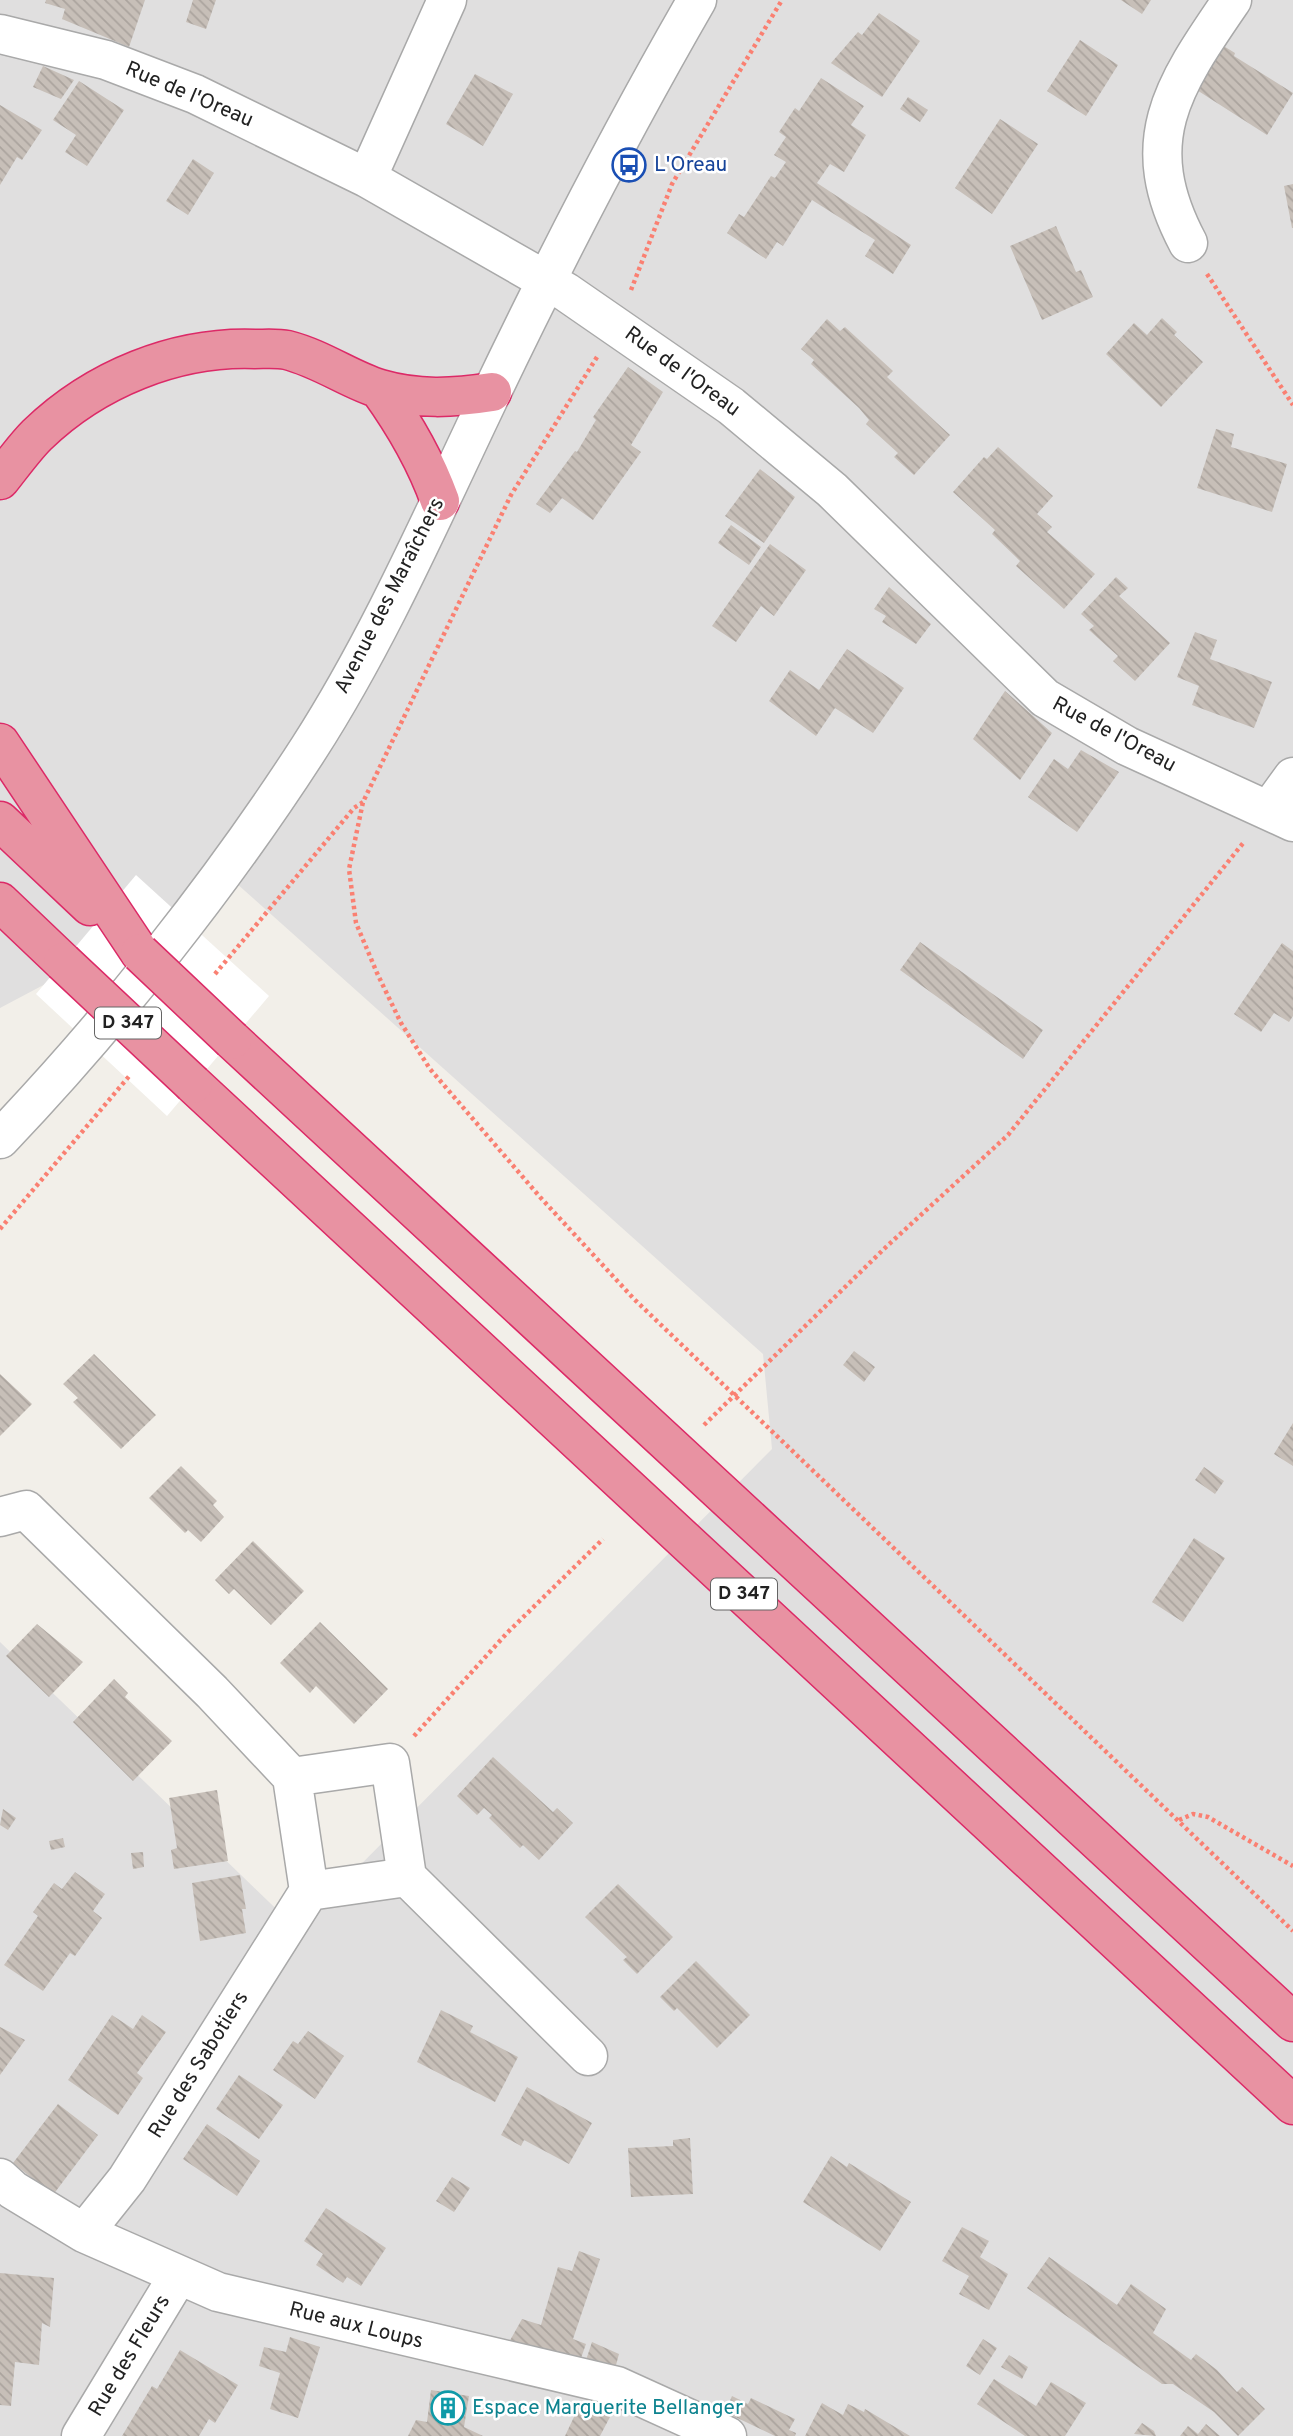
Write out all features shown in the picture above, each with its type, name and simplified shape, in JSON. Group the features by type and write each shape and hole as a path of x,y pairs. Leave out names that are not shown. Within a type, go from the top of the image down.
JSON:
{"highway":[{"path":"0,480 37,435 90,394 151,363 219,347 285,350 333,366 379,389 423,397 460,397 492,392"},
{"path":"379,389 407,428 429,468 440,501"},
{"path":"0,743 105,912"},
{"path":"0,821 105,912"},
{"name":"D 347","path":"0,902 1293,2105"},
{"name":"D 347","path":"105,912 140,953 232,1040 1293,2022"}],"street":[{"path":"367,178 447,0"},
{"name":"Avenue des Maraîchers","path":"0,1139 105,1020 233,860 310,746 365,651 627,122 697,0"},
{"path":"1188,243 1172,212 1162,177 1162,132 1173,95 1232,0"},
{"name":"Rue de l'Oreau","path":"0,34 106,60 195,94 367,178 548,281 732,406 832,491 1045,698 1127,746 1281,816"},
{"path":"1281,816 1293,777"},
{"path":"0,1517 26,1510 212,1692 292,1777 309,1891 407,1877"},
{"path":"292,1777 390,1763 407,1877 588,2056"},
{"name":"Rue des Sabotiers","path":"84,2233 127,2179 309,1891"},
{"name":"Rue aux Loups","path":"0,2178 13,2190 84,2233 178,2276 231,2295 617,2386 727,2436"},
{"name":"Rue des Fleurs","path":"80,2436 178,2276"}],"path":[{"path":"782,0 673,184 617,326 511,495 363,802 349,869 356,923 401,1023 430,1069 587,1249 734,1396 1293,1931"},
{"path":"1188,243 1293,405"},
{"path":"704,1426 886,1247 1008,1135 1281,816"},
{"path":"390,1763 507,1633 603,1539"},
{"path":"1179,1820 1193,1814 1208,1817 1293,1866"}],"shaded area":[{"path":"0,0 1293,0 1293,2436 0,2436 0,1642 297,1929 772,1449 763,1354 236,883 0,1008"}],"pier":[{"path":"136,875 269,996 167,1116 36,994"}],"building":[{"path":"46,0 145,0 129,47 62,19 65,9 45,3"},
{"path":"193,0 216,0 206,29 186,22"},
{"path":"1121,0 1151,0 1142,14"},
{"path":"879,13 920,41 882,97 831,63 858,32 862,35"},
{"path":"1080,40 1118,65 1086,116 1047,91"},
{"path":"1217,42 1235,53 1234,56 1293,93 1267,135 1189,85"},
{"path":"43,66 74,80 61,99 33,87"},
{"path":"475,74 513,94 483,146 446,124"},
{"path":"821,78 864,106 851,125 866,135 844,172 830,164 817,183 911,245 893,274 865,256 875,240 812,200 783,246 777,242 766,259 727,233 739,214 744,217 771,176 775,178 786,162 774,155 786,137 779,132 795,108 799,111"},
{"path":"79,81 124,110 87,166 65,152 76,135 53,120"},
{"path":"908,97 928,110 920,122 900,109"},
{"path":"0,105 42,130 22,160 17,157 0,185"},
{"path":"1000,119 1038,144 992,214 955,188"},
{"path":"193,159 214,173 188,215 166,201"},
{"path":"1293,184 1293,228 1292,228 1284,186"},
{"path":"1056,226 1076,272 1081,270 1093,297 1042,320 1010,246"},
{"path":"1162,318 1177,332 1174,335 1203,362 1161,407 1106,354 1134,323 1147,335"},
{"path":"827,319 840,331 845,327 893,371 887,377 950,435 914,475 894,457 898,453 866,424 869,420 859,408 811,364 814,360 801,349"},
{"path":"628,367 663,392 631,445 641,452 593,520 562,498 550,513 536,504 575,451 577,452 596,420 593,417"},
{"path":"1216,429 1234,434 1231,447 1287,464 1272,512 1197,488"},
{"path":"998,447 1053,496 1037,514 1052,527 1047,532 1095,574 1064,609 1016,566 1020,561 992,534 995,530 953,492 984,457 987,459"},
{"path":"760,469 795,497 764,543 725,516"},
{"path":"731,525 761,547 749,565 718,543"},
{"path":"770,544 806,570 774,616 761,606 736,642 712,626"},
{"path":"1116,577 1128,588 1119,596 1170,643 1135,681 1113,661 1118,656 1089,630 1094,626 1081,614"},
{"path":"889,587 931,624 916,644 882,622 886,616 874,609"},
{"path":"1195,632 1217,640 1210,659 1272,682 1254,728 1192,705 1199,686 1177,677"},
{"path":"847,649 904,688 873,733 835,708 816,736 769,701 790,670 819,690"},
{"path":"1005,691 1052,733 1020,780 973,739"},
{"path":"1081,750 1119,772 1077,832 1028,797 1054,759 1068,769"},
{"path":"920,942 1043,1030 1023,1059 900,970"},
{"path":"1282,943 1293,951 1293,1016 1289,1022 1274,1013 1261,1032 1234,1014"},
{"path":"854,1351 875,1367 864,1382 843,1365"},
{"path":"94,1354 156,1415 121,1449 73,1402 78,1398 63,1384"},
{"path":"0,1374 32,1404 0,1436"},
{"path":"1293,1423 1293,1466 1274,1454"},
{"path":"181,1466 217,1501 213,1505 224,1517 201,1542 188,1530 185,1533 149,1498"},
{"path":"1204,1467 1224,1481 1215,1494 1195,1480"},
{"path":"1194,1538 1225,1558 1183,1622 1152,1602"},
{"path":"253,1541 304,1591 271,1625 234,1589 229,1594 215,1580"},
{"path":"320,1622 388,1689 354,1724 316,1686 310,1693 280,1663"},
{"path":"37,1624 83,1662 49,1697 6,1656"},
{"path":"114,1679 128,1693 125,1697 172,1741 133,1781 73,1722"},
{"path":"493,1757 553,1812 557,1808 573,1823 539,1860 523,1845 520,1848 489,1818 492,1815 484,1808 477,1815 457,1796"},
{"path":"217,1790 228,1861 174,1869 171,1850 177,1848 169,1798"},
{"path":"3,1809 16,1818 8,1830 0,1825"},
{"path":"63,1838 65,1847 51,1850 49,1841"},
{"path":"143,1852 144,1867 133,1869 131,1853"},
{"path":"75,1872 105,1894 93,1911 102,1918 75,1956 70,1953 43,1991 4,1965 38,1916 33,1912 54,1883 62,1889"},
{"path":"240,1875 246,1909 242,1909 246,1933 200,1941 192,1883"},
{"path":"618,1884 673,1937 637,1974 623,1960 627,1957 585,1917"},
{"path":"696,1961 750,2015 717,2048 677,2008 674,2011 660,1997"},
{"path":"441,2010 473,2026 470,2032 518,2057 495,2102 417,2062"},
{"path":"112,2015 133,2029 142,2015 166,2032 137,2073 143,2078 118,2115 68,2080"},
{"path":"0,2027 25,2040 0,2075"},
{"path":"308,2031 344,2056 315,2099 273,2070 293,2041 298,2044"},
{"path":"239,2075 283,2105 259,2139 216,2109"},
{"path":"527,2087 592,2123 569,2164 524,2140 521,2146 501,2135"},
{"path":"58,2104 98,2135 53,2195 13,2163"},
{"path":"207,2124 260,2161 237,2196 183,2159"},
{"path":"690,2138 693,2194 631,2197 628,2148 673,2146 673,2140"},
{"path":"831,2156 847,2167 849,2163 911,2202 880,2251 803,2202"},
{"path":"452,2177 470,2188 454,2212 436,2201"},
{"path":"326,2208 386,2248 361,2286 347,2277 343,2283 316,2265 323,2254 304,2241"},
{"path":"962,2227 989,2241 980,2257 1008,2274 989,2310 959,2294 969,2276 942,2261"},
{"path":"579,2251 600,2259 573,2339 586,2344 581,2358 508,2344 522,2319 541,2325 558,2267 572,2271"},
{"path":"1049,2257 1117,2305 1131,2284 1166,2309 1153,2333 1191,2360 1196,2354 1217,2370 1237,2392 1242,2387 1265,2409 1238,2436 1214,2412 1173,2384 1162,2384 1027,2288"},
{"path":"0,2273 54,2278 50,2327 42,2323 39,2365 15,2362 11,2406 0,2405"},
{"path":"290,2337 320,2347 298,2418 270,2409 280,2373 259,2366 264,2347 286,2352"},
{"path":"983,2339 997,2348 980,2375 966,2366"},
{"path":"592,2342 619,2354 616,2365 586,2360"},
{"path":"180,2350 238,2385 215,2423 209,2419 199,2436 122,2436 152,2386 157,2389"},
{"path":"1009,2355 1028,2367 1022,2379 1001,2367"},
{"path":"994,2379 1036,2406 1051,2382 1086,2403 1065,2436 1025,2436 977,2404"},
{"name":"Espace Marguerite Bellanger","path":"431,2390 469,2396 464,2427 483,2436 408,2436 416,2420 427,2422"},
{"path":"732,2396 748,2404 751,2398 795,2419 789,2430 796,2433 795,2436 775,2436 725,2412"},
{"name":"Espace Marguerite Bellanger","path":"581,2402 610,2417 600,2436 565,2436"},
{"path":"822,2403 843,2415 848,2404 864,2412 865,2409 910,2436 805,2436"},
{"path":"1142,2423 1154,2431 1156,2436 1134,2434"},
{"path":"1206,2424 1220,2436 1180,2436 1188,2426 1198,2434"}],"place":[{"name":"L'Oreau","path":"629,165"},
{"name":"Espace Marguerite Bellanger","path":"448,2408"}]}
